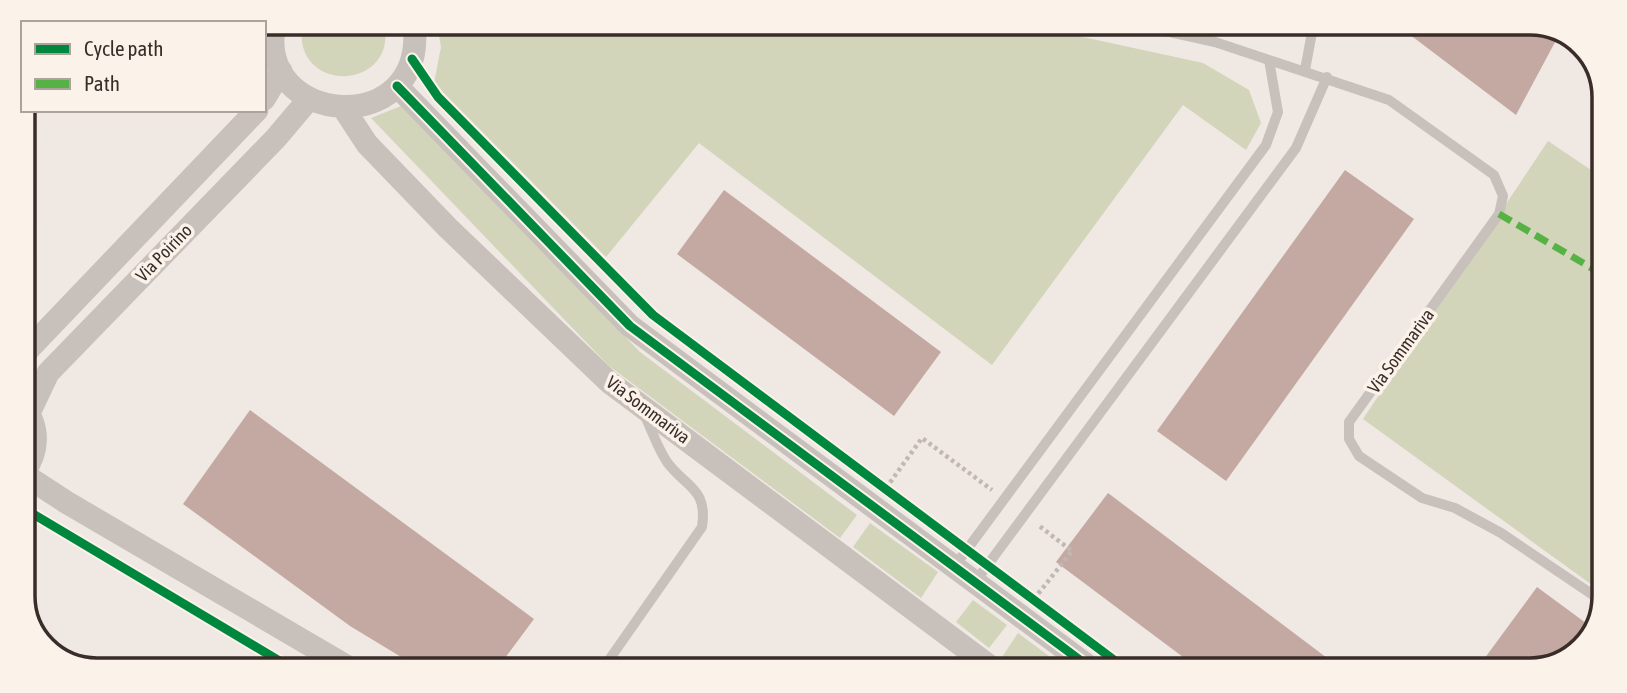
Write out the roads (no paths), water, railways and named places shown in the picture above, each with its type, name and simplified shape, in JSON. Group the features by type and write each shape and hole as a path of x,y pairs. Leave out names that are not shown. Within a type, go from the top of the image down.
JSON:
{"street":[{"path":"275,35 275,52 281,71 293,87 309,99 344,109 363,106 381,98 397,86 412,59 413,35"},
{"path":"266,96 281,71"},
{"path":"397,86 630,327 1078,658"},
{"name":"Via Poirino","path":"35,394 48,373 276,138 309,99"},
{"name":"Via Sommariva","path":"344,109 367,144 448,228 609,382 979,658"},
{"name":"Via Poirino","path":"35,342 255,112"},
{"path":"35,482 332,658"}],"lane":[{"name":"Via Sommariva","path":"1183,35 1305,70 1389,100 1494,175 1503,196 1499,214 1349,422 1349,439 1359,456 1423,498 1455,508 1501,533 1592,593"},
{"path":"1305,70 1311,35"},
{"path":"954,567 1266,145 1278,112 1269,60"},
{"path":"975,582 1296,148 1327,78"},
{"path":"610,658 702,527 705,509 697,491 667,462 639,404"}]}
